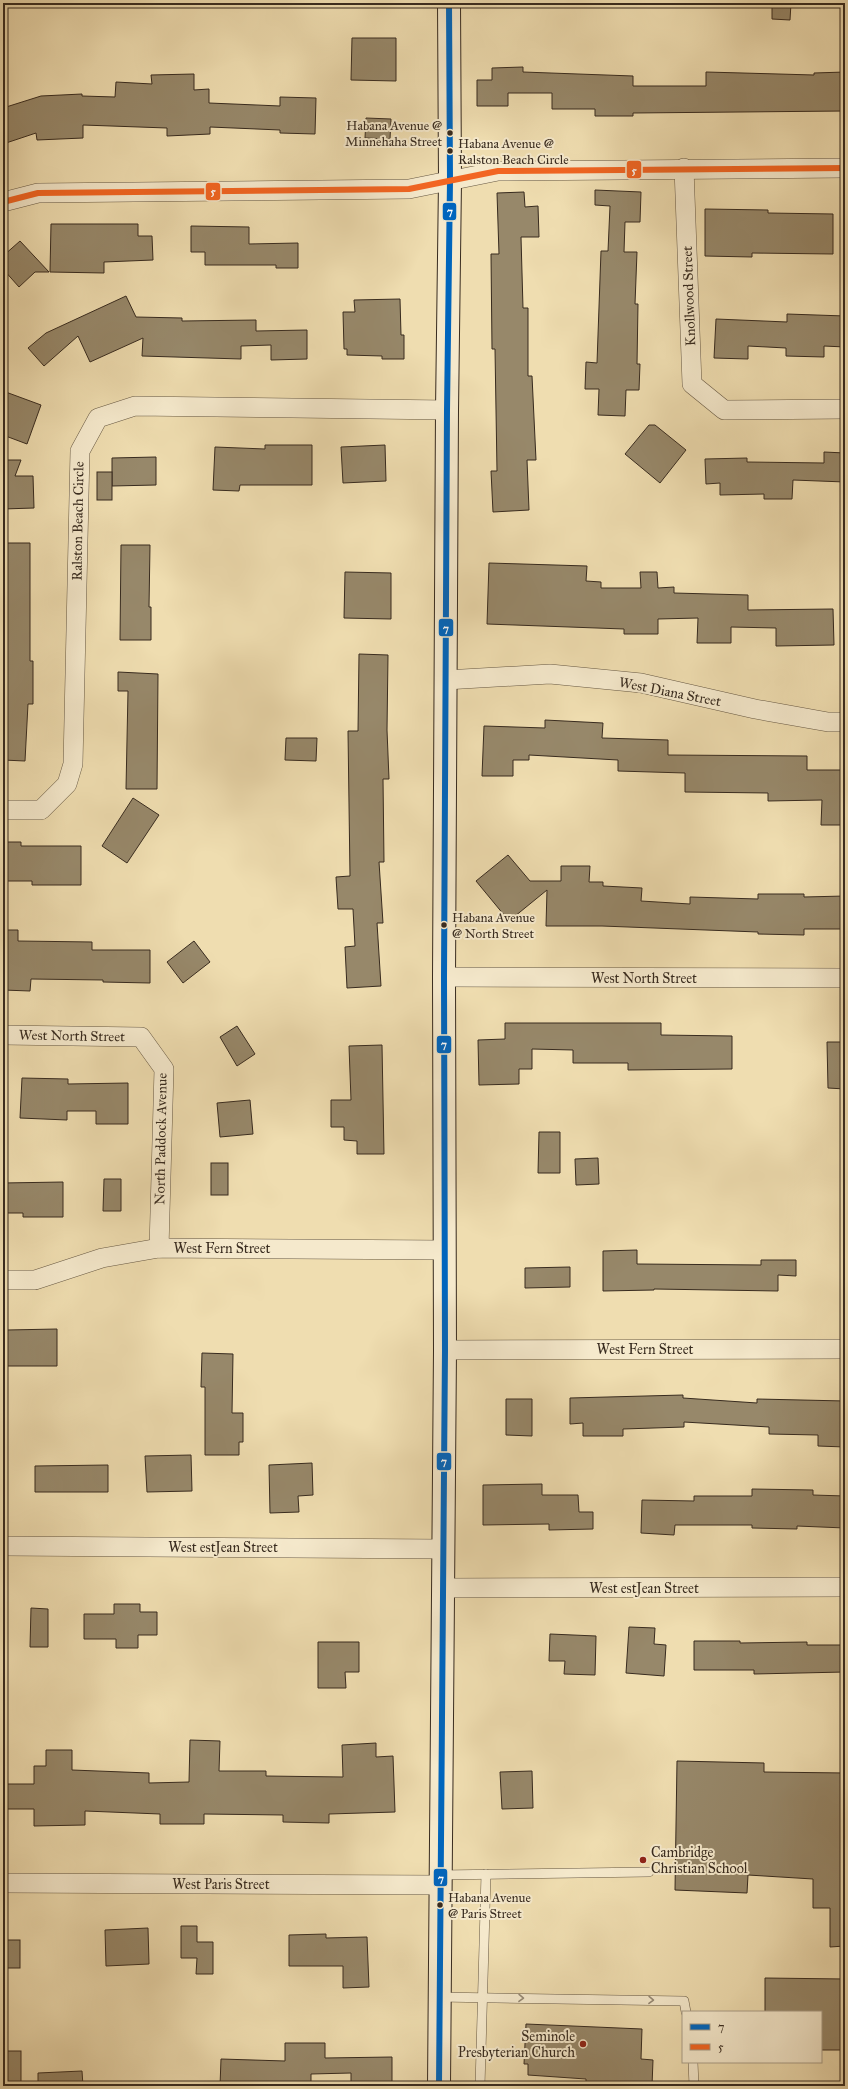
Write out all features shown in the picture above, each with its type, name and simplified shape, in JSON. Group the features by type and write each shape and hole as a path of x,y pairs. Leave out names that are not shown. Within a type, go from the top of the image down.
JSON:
{"street":[{"path":"439,2086 445,1350 445,680 450,181 450,3"},
{"path":"3,202 38,193 409,189 498,171 684,168 845,168"},
{"name":"Knollwood Street","path":"684,168 692,384 724,410 845,409"},
{"name":"Ralston Beach Circle","path":"3,810 41,810 67,784 73,764 80,450 98,418 135,406 447,410"},
{"name":"West Diana Street","path":"445,680 550,674 641,683 755,710 828,722 845,722"},
{"name":"West North Street","path":"444,977 845,978"},
{"name":"West North Street","path":"3,1035 141,1037"},
{"name":"North Paddock Avenue","path":"141,1037 164,1069 159,1248"},
{"name":"West Fern Street","path":"3,1280 35,1280 102,1258 159,1248 445,1250"},
{"name":"West Fern Street","path":"445,1350 845,1349"},
{"name":"West estJean Street","path":"3,1546 443,1549"},
{"name":"West estJean Street","path":"443,1588 845,1587"},
{"name":"West Paris Street","path":"3,1883 440,1880"}],"lane":[{"path":"440,1880 486,1874 649,1872"},
{"path":"480,2086 486,1874"},
{"path":"439,1997 684,2001 686,2011"},
{"path":"693,2063 694,2086"}],"building":[{"path":"772,3 791,3 790,20 772,19"},
{"path":"352,38 396,38 396,81 351,80"},
{"path":"523,67 523,72 633,76 633,86 706,86 706,72 814,75 814,73 845,72 845,111 633,113 633,116 595,116 595,109 552,109 552,93 508,93 508,106 477,106 477,80 492,80 492,68"},
{"path":"194,74 194,90 209,89 209,103 280,106 280,97 316,98 315,134 280,133 280,130 210,127 210,134 167,136 167,128 83,125 83,138 37,140 36,133 3,144 3,108 41,96 82,94 82,96 115,97 116,82 152,84 151,75"},
{"path":"366,118 391,119 390,139 365,138"},
{"path":"595,190 641,192 640,222 625,222 624,252 637,252 635,304 638,304 637,364 640,364 639,390 626,390 625,416 598,415 599,389 585,389 586,362 597,363 601,251 608,251 610,206 595,205"},
{"path":"524,192 525,207 538,206 539,237 521,237 523,308 528,308 528,376 532,376 536,460 527,460 529,510 493,512 491,471 497,471 495,349 492,349 491,254 499,254 497,193"},
{"path":"705,209 768,210 768,213 833,214 833,254 752,253 752,257 705,256"},
{"path":"51,224 138,224 138,236 152,236 153,260 104,262 104,273 50,272"},
{"path":"191,226 249,227 249,244 298,243 298,268 276,268 276,265 205,265 205,252 191,252"},
{"path":"20,241 49,272 35,272 19,287 3,269 3,256"},
{"path":"126,296 136,317 182,318 182,321 256,320 256,331 307,330 307,359 271,360 271,345 241,346 241,359 142,356 143,338 90,362 78,336 44,366 28,348 46,333"},
{"path":"400,299 401,335 404,335 404,359 382,359 382,356 347,355 347,349 344,349 343,312 355,312 354,300"},
{"path":"787,314 845,316 845,347 824,346 824,357 786,356 786,348 748,346 748,359 714,358 716,319 787,322"},
{"path":"3,391 41,405 27,444 3,435"},
{"path":"649,425 655,425 686,450 660,483 625,454"},
{"path":"265,445 312,445 312,485 240,485 239,491 213,490 215,447 265,449"},
{"path":"385,445 386,481 343,483 341,447"},
{"path":"824,452 845,453 845,482 793,480 792,499 764,499 764,494 720,495 720,483 706,484 705,459 747,458 747,462 824,463"},
{"path":"156,457 156,485 112,486 112,458"},
{"path":"3,460 21,460 15,476 33,476 34,508 3,509"},
{"path":"97,472 112,472 112,500 97,500"},
{"path":"3,543 30,543 30,661 33,661 33,704 28,704 25,761 3,760"},
{"path":"121,545 150,545 149,607 151,607 151,640 120,640"},
{"path":"489,563 587,566 586,581 601,582 601,588 641,588 640,572 657,572 658,588 674,587 674,593 748,595 748,610 833,609 834,645 776,646 776,628 731,627 731,643 697,643 698,618 658,619 658,634 624,634 624,629 487,624"},
{"path":"345,572 391,573 391,619 344,618"},
{"path":"359,654 388,655 387,730 389,779 383,779 384,862 379,862 383,923 377,923 381,986 347,988 345,947 355,946 353,909 338,909 336,877 350,876 348,731 358,731"},
{"path":"118,672 158,674 157,789 126,789 128,691 118,691"},
{"path":"545,720 603,723 602,738 668,740 668,755 807,756 807,770 845,770 845,825 821,825 822,800 768,801 768,793 685,792 685,773 618,771 618,760 529,755 529,760 513,760 513,776 482,776 484,726 545,728"},
{"path":"286,738 317,738 316,761 285,760"},
{"path":"133,798 159,815 127,863 102,846"},
{"path":"3,842 21,842 21,846 81,846 81,885 32,885 32,881 3,881"},
{"path":"508,855 530,881 561,881 561,866 590,866 589,882 603,882 603,886 642,888 641,901 690,904 690,897 758,899 758,894 804,894 804,897 845,896 845,929 804,929 804,935 602,926 546,926 547,890 509,921 476,881"},
{"path":"3,930 18,930 18,941 92,942 92,950 150,950 150,983 103,982 103,980 31,979 30,991 3,990"},
{"path":"194,941 210,962 183,983 167,962"},
{"path":"505,1023 661,1023 661,1035 732,1036 732,1069 628,1070 628,1063 573,1063 573,1050 532,1049 532,1069 519,1069 519,1084 479,1085 478,1040 505,1039"},
{"path":"237,1026 255,1054 237,1066 220,1037"},
{"path":"827,1042 845,1042 845,1089 828,1088"},
{"path":"382,1045 384,1154 357,1154 357,1141 344,1140 344,1127 331,1127 331,1100 351,1100 349,1046"},
{"path":"22,1078 68,1079 68,1084 128,1083 128,1124 96,1124 96,1111 67,1111 67,1120 20,1118"},
{"path":"250,1100 253,1134 220,1137 217,1103"},
{"path":"539,1132 560,1132 560,1173 538,1173"},
{"path":"598,1158 599,1184 576,1185 575,1159"},
{"path":"211,1163 228,1163 228,1195 211,1195"},
{"path":"104,1179 121,1179 121,1211 103,1211"},
{"path":"63,1182 63,1217 23,1217 23,1213 3,1213 3,1183"},
{"path":"637,1250 637,1264 761,1265 761,1260 796,1260 796,1276 778,1275 778,1291 654,1289 603,1291 603,1251"},
{"path":"570,1267 570,1287 525,1288 525,1268"},
{"path":"57,1329 57,1366 7,1366 7,1330"},
{"path":"202,1353 233,1354 232,1413 243,1413 243,1442 239,1442 239,1455 205,1455 205,1387 201,1387"},
{"path":"683,1395 683,1398 757,1403 757,1399 845,1401 845,1447 818,1446 818,1435 769,1434 769,1427 684,1422 684,1427 623,1429 623,1436 583,1436 583,1423 570,1424 570,1398"},
{"path":"506,1399 532,1399 532,1436 506,1435"},
{"path":"191,1455 192,1491 147,1492 145,1456"},
{"path":"312,1463 313,1495 298,1496 299,1512 270,1513 269,1465"},
{"path":"108,1465 108,1492 35,1492 35,1466"},
{"path":"542,1484 542,1495 578,1495 579,1512 593,1512 593,1529 549,1530 549,1524 483,1525 483,1485"},
{"path":"752,1489 813,1490 813,1495 845,1496 845,1528 797,1526 797,1529 752,1528 752,1525 675,1525 674,1535 641,1533 642,1500 694,1501 694,1496 752,1496"},
{"path":"114,1604 140,1604 140,1612 157,1612 157,1635 138,1635 138,1648 116,1648 116,1639 84,1639 84,1614 114,1614"},
{"path":"31,1608 48,1609 48,1647 30,1647"},
{"path":"629,1627 655,1628 654,1644 666,1645 664,1676 626,1673"},
{"path":"550,1634 596,1636 595,1675 564,1674 565,1661 549,1661"},
{"path":"694,1641 740,1641 740,1643 807,1642 807,1645 845,1645 845,1672 754,1674 754,1670 694,1670"},
{"path":"318,1642 359,1642 359,1672 345,1672 346,1688 318,1688"},
{"path":"190,1740 220,1741 219,1771 266,1771 266,1776 343,1777 342,1745 376,1743 376,1757 393,1756 395,1812 329,1814 329,1823 283,1822 283,1815 204,1814 204,1824 160,1824 160,1814 85,1811 85,1825 34,1826 34,1809 3,1809 3,1784 34,1784 34,1766 46,1766 46,1750 72,1750 72,1770 149,1773 149,1783 189,1782"},
{"path":"677,1761 764,1763 764,1772 845,1773 845,1946 830,1947 830,1908 813,1908 813,1879 748,1875 747,1893 675,1890"},
{"path":"532,1771 533,1808 502,1809 500,1772"},
{"path":"181,1926 197,1926 197,1942 213,1942 213,1974 196,1974 197,1958 181,1958"},
{"path":"148,1928 149,1964 106,1966 105,1930"},
{"path":"326,1934 326,1938 367,1937 369,1987 343,1988 343,1966 289,1966 289,1935"},
{"path":"3,1940 20,1940 20,1968 3,1968"},
{"path":"765,1978 845,1979 845,2050 822,2050 822,2011 765,2011"},
{"name":"Seminole Presbyterian Church","path":"526,2024 642,2029 641,2059 653,2060 652,2086 586,2086 586,2079 528,2075 528,2064 524,2064"},
{"path":"285,2043 325,2043 325,2058 392,2057 392,2086 351,2086 351,2073 311,2074 311,2086 220,2086 221,2059 285,2061"},
{"path":"3,2051 21,2051 21,2086 3,2086"},
{"path":"82,2071 83,2086 38,2086 38,2073"}],"transit line":[{"name":"7","path":"439,2086 445,1350 444,977 447,410 450,181 449,3"},
{"name":"5","path":"3,202 38,193 409,189 498,171 845,168"}],"place":[{"name":"Habana Avenue @ Minnehaha Street","path":"450,133"},
{"name":"Habana Avenue @ Ralston Beach Circle","path":"450,151"},
{"name":"Habana Avenue @ North Street","path":"444,925"},
{"name":"Cambridge Christian School","path":"643,1860"},
{"name":"Habana Avenue @ Paris Street","path":"440,1905"},
{"name":"Seminole Presbyterian Church","path":"583,2044"}]}
